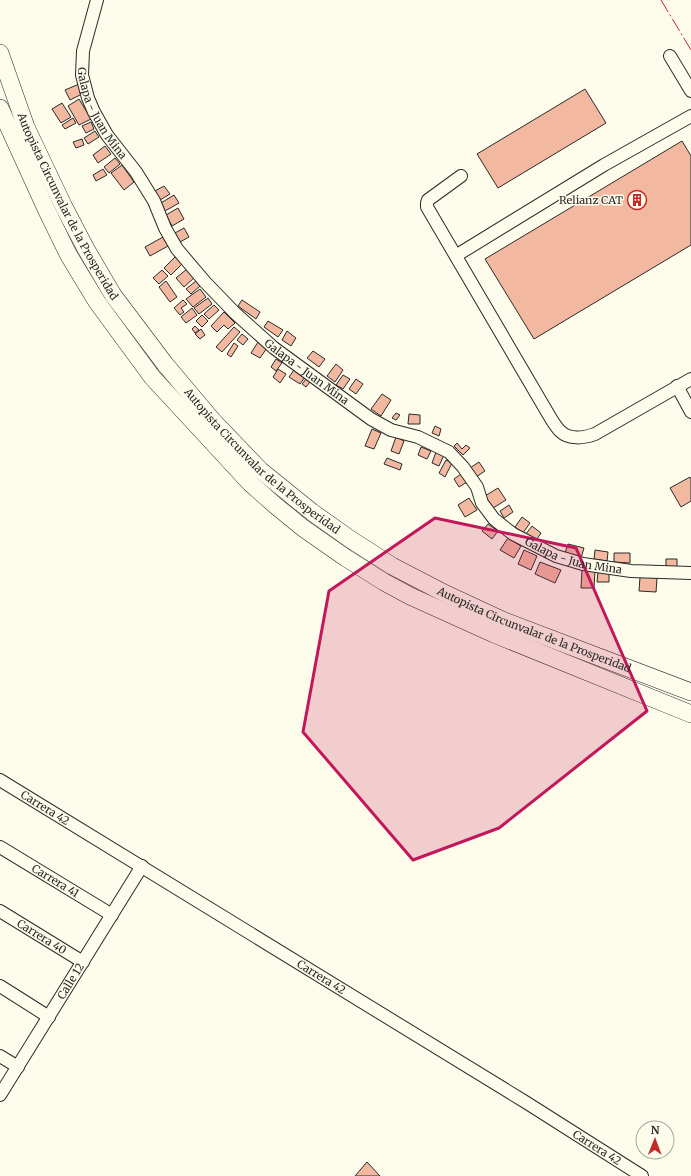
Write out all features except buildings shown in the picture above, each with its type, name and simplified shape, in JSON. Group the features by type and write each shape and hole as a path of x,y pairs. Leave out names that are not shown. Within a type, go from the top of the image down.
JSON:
{"highway":[{"name":"Autopista Circunvalar de la Prosperidad","path":"0,53 26,126 82,242 114,295 165,364 213,421 260,470 312,512 350,539 392,566 446,594 502,620 691,692"},
{"name":"Autopista Circunvalar de la Prosperidad","path":"0,108 65,248 97,302 152,377 250,483 276,506 303,528 346,558 384,582 410,596 494,634 691,714"}],"street":[{"name":"Galapa - Juan Mina","path":"97,0 83,51 82,75 88,98 94,112 107,135 136,172 154,201 165,228 177,249 205,282 235,313 274,348 371,419 391,430 418,437 449,452 463,467 477,487 482,503 494,519 513,534 556,556 583,564 631,571 691,573"},
{"path":"670,56 691,91"},
{"path":"457,255 604,166 691,116"},
{"path":"461,176 428,200 427,206 560,432 572,437 585,438 595,434 691,378"},
{"path":"677,386 691,412"},
{"name":"Carrera 42","path":"0,780 520,1099 642,1176"},
{"name":"Carrera 41","path":"0,847 112,915"},
{"name":"Calle 12","path":"0,1096 142,866"},
{"name":"Carrera 40","path":"0,911 83,962"},
{"path":"0,986 49,1017"},
{"path":"0,1056 18,1067"}],"highlighted area":[{"path":"435,518 576,548 647,711 499,828 413,860 303,732 329,591"}],"power":[{"path":"661,0 691,50"}],"place":[{"name":"Relianz CAT","path":"637,200"}]}
